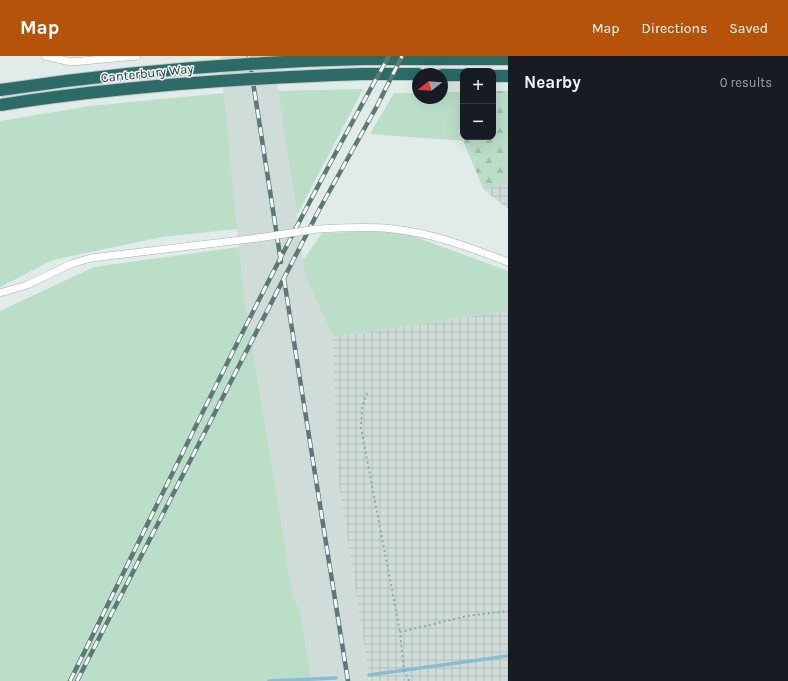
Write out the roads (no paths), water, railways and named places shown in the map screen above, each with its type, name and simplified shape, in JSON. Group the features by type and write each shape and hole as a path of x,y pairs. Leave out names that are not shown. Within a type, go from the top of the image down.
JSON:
{"highway":[{"name":"Canterbury Way","path":"0,90 121,74 302,60 508,59"},
{"name":"Canterbury Way","path":"0,106 93,92 180,83 303,76 412,74"},
{"path":"448,74 460,75"},
{"path":"496,76 508,76"}],"lane":[{"path":"45,56 71,62 137,56"},
{"path":"0,293 27,285 71,264 91,258 258,238 317,229 360,227 394,229 463,245 508,262"}],"waterway":[{"path":"369,675 508,656"},
{"path":"269,681 336,678"}],"railway":[{"path":"249,56 281,262"},
{"path":"70,681 265,288 305,210 389,56"},
{"path":"77,681 319,210 377,106 402,56"},
{"path":"284,279 348,681"}]}
